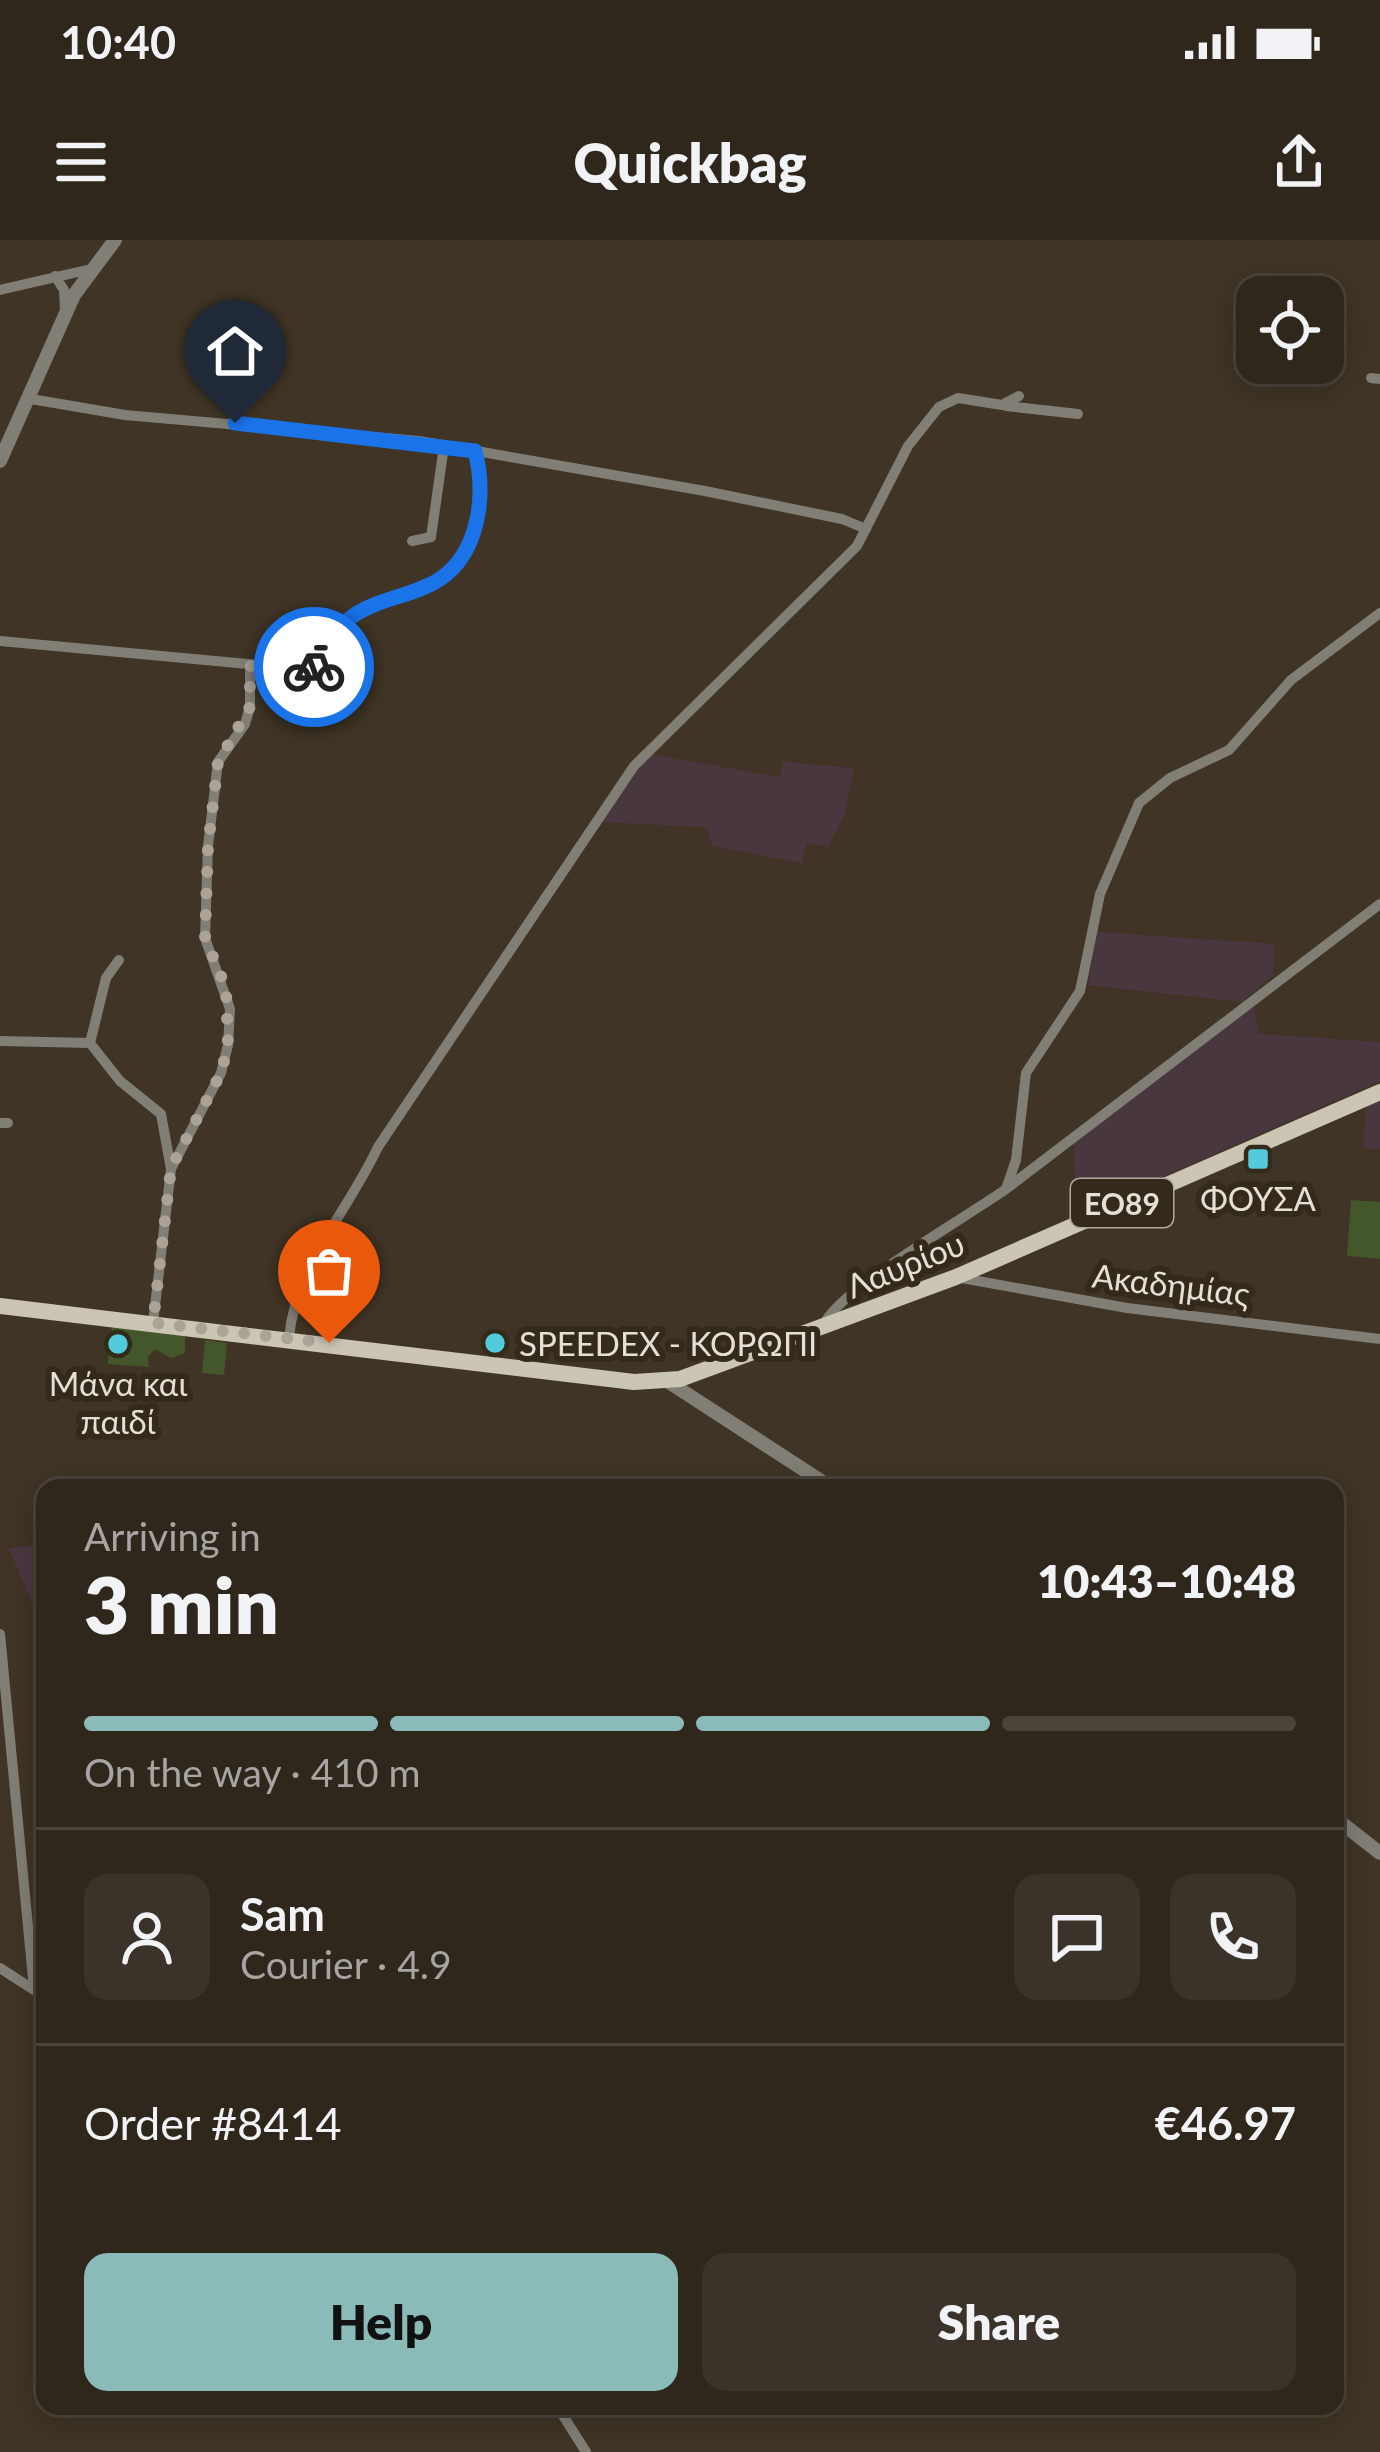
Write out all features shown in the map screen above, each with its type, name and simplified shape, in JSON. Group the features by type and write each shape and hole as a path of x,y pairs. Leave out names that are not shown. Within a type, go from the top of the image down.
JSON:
{"main road":[{"name":"Λαυρίου","path":"0,1306 546,1372 667,1381 956,1277 1380,1092"},
{"name":"ΕΟ89","path":"0,1316 29,1306"}],"street":[{"path":"0,461 74,295 116,240"},
{"path":"0,290 91,269"},
{"path":"55,276 64,290 65,313"},
{"path":"1002,405 1019,397"},
{"path":"289,1338 292,1301 302,1278 378,1148 599,814 671,724 841,564 866,530 908,446 939,407 958,398 1078,414"},
{"path":"31,399 124,415 444,446 783,506 866,530"},
{"path":"412,541 431,537 444,446"},
{"path":"0,640 312,670 324,644 350,617 444,576 480,515 475,451"},
{"path":"1006,1189 1016,1160 1026,1073 1080,991 1100,894 1138,803 1170,778 1229,750 1291,680 1380,614"},
{"path":"171,1168 221,1073 228,1045 226,988 205,938 208,846 218,762 250,707 250,666"},
{"path":"823,1328 828,1312 1006,1189 1380,904"},
{"path":"90,1043 106,978 118,960"},
{"path":"0,1041 90,1043"},
{"path":"90,1043 120,1081 161,1114 171,1168 153,1323"},
{"name":"Ακαδημίας","path":"956,1277 1127,1308 1380,1339"},
{"path":"667,1381 818,1479"},
{"path":"0,1634 6,1747 36,1971"},
{"path":"1344,1825 1380,1853"},
{"path":"0,1968 36,1991"},
{"path":"562,2415 586,2452"}],"shaded area":[{"path":"648,754 780,777 783,762 854,768 845,813 828,847 807,843 802,863 713,846 706,827 599,822"},
{"path":"1096,932 1274,944 1273,975 1242,1002 1088,985"},
{"path":"1254,1005 1258,1034 1380,1042 1380,1081 1133,1190 1075,1189 1074,1143"},
{"path":"1380,1096 1380,1149 1363,1149 1367,1102"},
{"path":"36,1545 36,1610 8,1548"}],"green space":[{"path":"1351,1200 1380,1202 1380,1259 1347,1256"},
{"path":"112,1325 185,1335 185,1353 171,1358 155,1349 148,1357 149,1367 108,1364"},
{"path":"205,1340 227,1343 224,1375 202,1373"}],"way so far":[{"path":"314,667 296,672 250,666 245,724 218,762 208,846 205,938 208,956 226,988 228,1045 221,1073 171,1168 153,1323 329,1343"}],"place":[{"name":"ΦΟΥΣΑ","path":"1258,1159"},
{"name":"SPEEDEX - ΚΟΡΩΠΙ","path":"495,1343"},
{"name":"Μάνα και παιδί","path":"118,1344"}],"route":[{"path":"235,423 475,451 480,515 451,568 436,581 350,617 324,644 314,667"}]}
